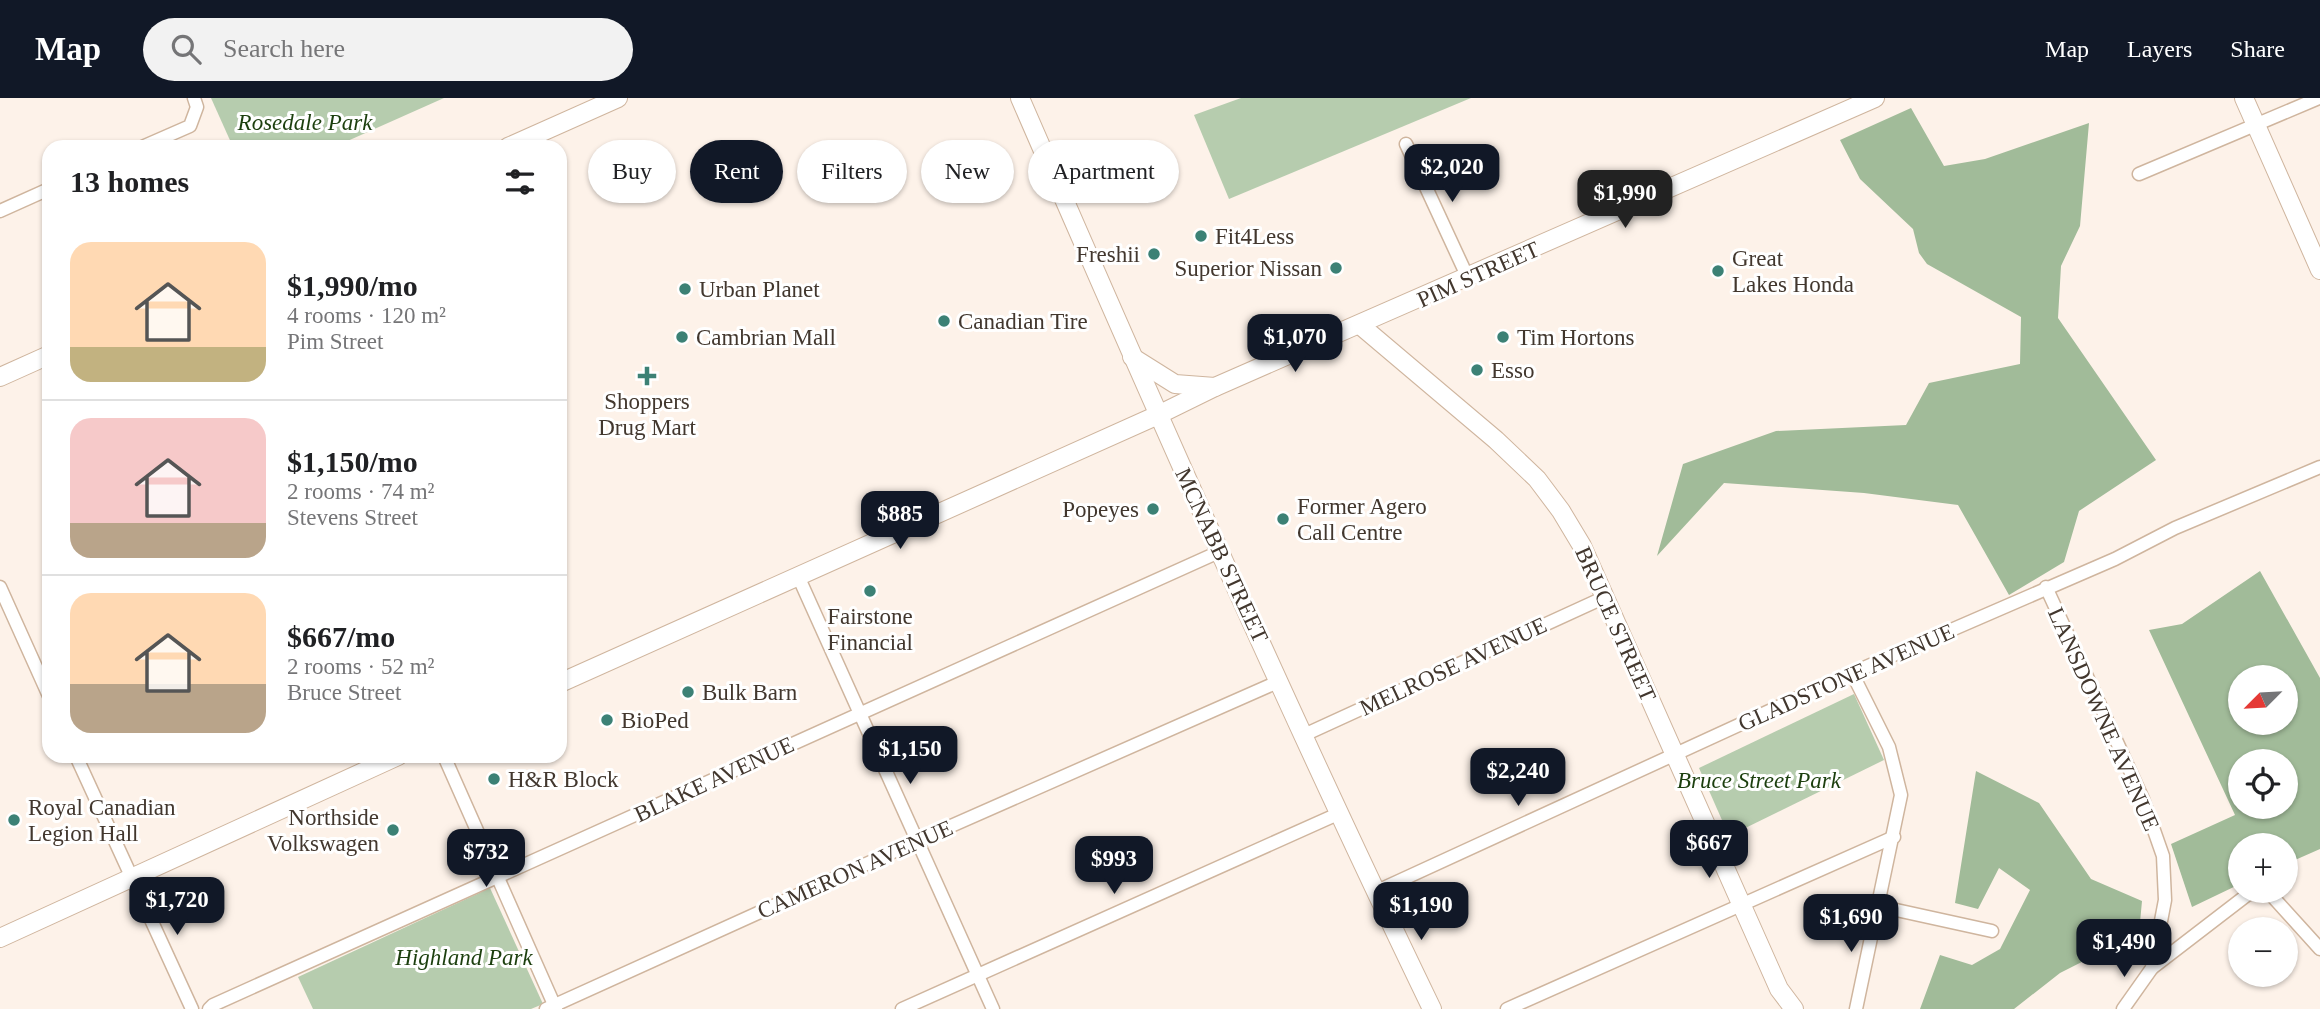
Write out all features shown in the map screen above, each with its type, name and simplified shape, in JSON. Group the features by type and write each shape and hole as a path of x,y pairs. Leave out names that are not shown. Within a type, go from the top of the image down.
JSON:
{"main road":[{"name":"MCNABB STREET","path":"1020,98 1158,415 1375,892 1432,1009"},
{"name":"PIM STREET","path":"567,680 1215,387 1875,98"},
{"path":"2244,98 2320,270"},
{"path":"523,140 611,99"},
{"name":"BRUCE STREET","path":"1360,325 1500,443 1536,479 1561,511 1582,546 1779,989 1794,1009"},
{"path":"1132,356 1175,384 1215,387"},
{"path":"0,377 42,358"},
{"path":"0,938 383,763"}],"street":[{"path":"2139,174 2319,98"},
{"path":"157,140 190,125 195,102"},
{"path":"1406,144 1468,278"},
{"path":"0,211 42,192"},
{"name":"GLADSTONE AVENUE","path":"1375,892 1852,673 2115,559 2175,527 2320,467"},
{"name":"BLAKE AVENUE","path":"209,1009 859,712 1221,551"},
{"path":"798,576 993,1009"},
{"path":"0,587 42,680"},
{"name":"LANSDOWNE AVENUE","path":"2046,587 2143,799 2163,856 2165,900 2152,968 2123,1009"},
{"name":"MELROSE AVENUE","path":"1304,735 1603,597"},
{"path":"1852,673 1889,747 1901,795 1856,1009"},
{"name":"CAMERON AVENUE","path":"552,1008 917,841 1280,681"},
{"path":"79,763 192,1009"},
{"path":"447,763 499,877 552,1008"},
{"path":"902,1009 1340,813"},
{"path":"1507,1009 1894,837"},
{"path":"2152,968 2247,895 2257,891 2266,891 2273,897 2320,948"},
{"path":"1878,906 1992,931"},
{"name":"BRUCE STREET","path":"1779,989 1786,1009"}],"green space":[{"name":"Rosedale Park","path":"211,98 444,98 350,140 230,140"},
{"path":"1241,98 1471,98 1229,199 1194,115"},
{"path":"1911,108 1944,166 1985,159 2089,123 2080,226 2061,266 2058,318 2156,460 2079,511 2064,562 2009,595 1958,505 1864,493 1724,483 1657,556 1683,464 1776,431 1906,425 1929,383 2020,364 2021,317 1927,264 1919,253 1913,229 1860,179 1840,140"},
{"path":"2260,571 2320,678 2320,849 2298,859 2298,833 2228,833 2228,890 2192,907 2171,844 2228,818 2298,819 2298,749 2228,749 2228,800 2149,630 2182,624"},
{"name":"Bruce Street Park","path":"1854,694 1884,760 1729,836 1699,768"},
{"path":"1976,771 2039,803 2091,879 2142,901 2139,933 2060,973 2014,1009 1920,1009 1940,955 1972,965 2000,949 2030,890 1999,868 1978,909 1955,903"},
{"name":"Highland Park","path":"490,888 543,1004 531,1009 313,1009 298,977"}],"place":[{"name":"Fit4Less","path":"1201,236"},
{"name":"Freshii","path":"1154,254"},
{"name":"Superior Nissan","path":"1336,268"},
{"name":"Great Lakes Honda","path":"1718,271"},
{"name":"Urban Planet","path":"685,289"},
{"name":"Canadian Tire","path":"944,321"},
{"name":"Cambrian Mall","path":"682,337"},
{"name":"Tim Hortons","path":"1503,337"},
{"name":"Esso","path":"1477,370"},
{"name":"Shoppers Drug Mart","path":"647,376"},
{"name":"Popeyes","path":"1153,509"},
{"name":"Former Agero Call Centre","path":"1283,519"},
{"name":"Fairstone Financial","path":"870,591"},
{"name":"Bulk Barn","path":"688,692"},
{"name":"BioPed","path":"607,720"},
{"name":"H&R Block","path":"494,779"},
{"name":"Royal Canadian Legion Hall","path":"14,820"},
{"name":"Northside Volkswagen","path":"393,830"}]}
